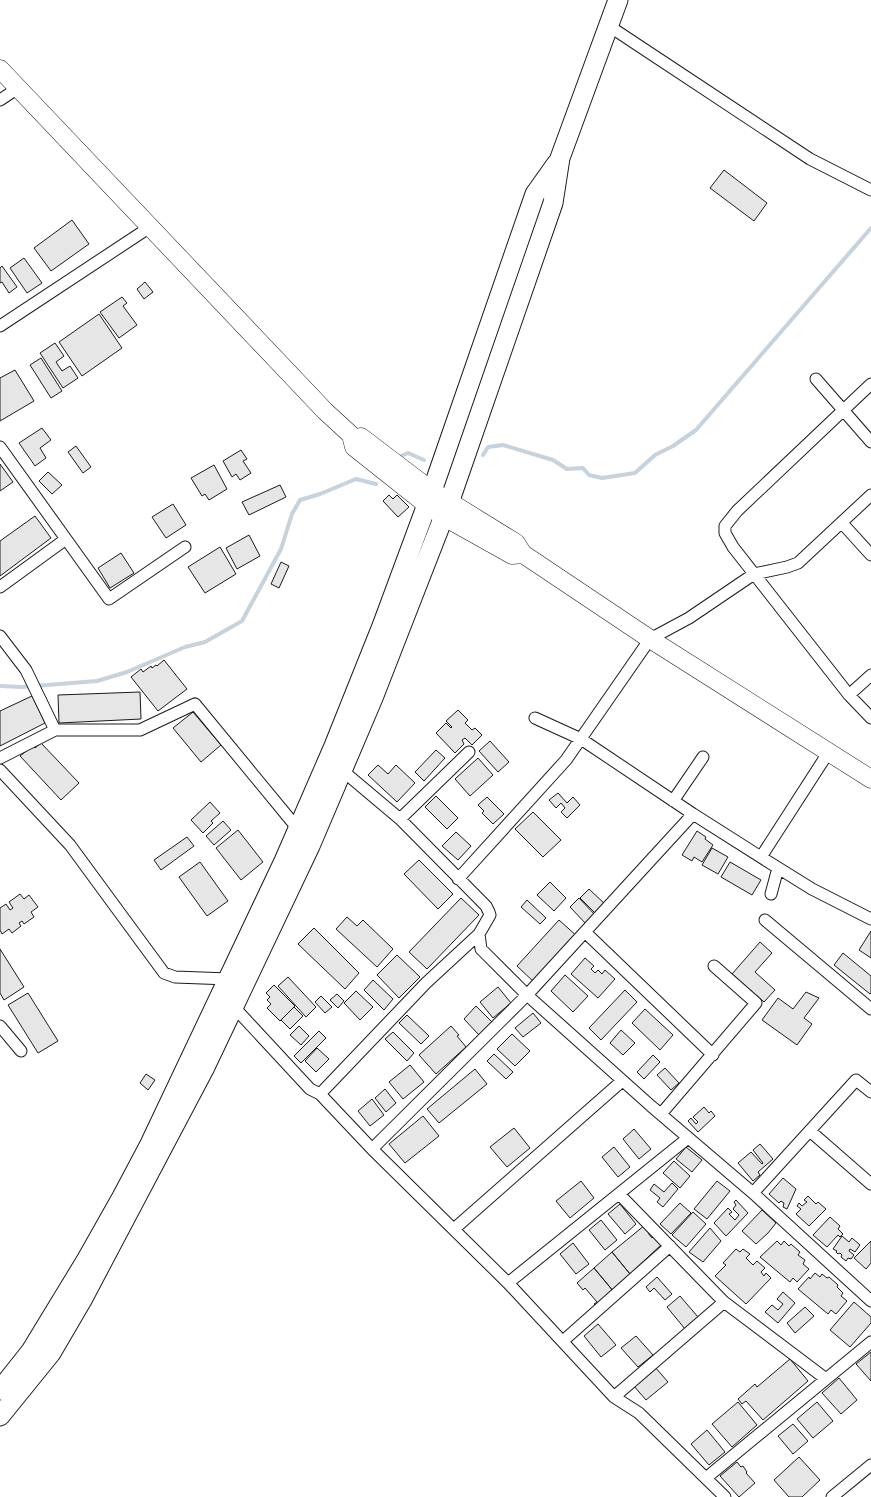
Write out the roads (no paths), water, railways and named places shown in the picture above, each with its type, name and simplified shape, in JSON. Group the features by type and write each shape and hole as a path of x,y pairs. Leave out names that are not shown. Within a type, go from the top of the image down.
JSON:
{"highway":[{"path":"0,1390 31,1351 122,1197 149,1146 298,830 335,767 446,510 553,203 560,158 609,26 616,1"},
{"path":"0,1416 51,1353 82,1300 205,1068 310,846 382,626 429,498 535,194 560,158"}],"main road":[{"path":"0,69 325,411 351,435 354,447 446,510 516,542 523,554 650,639 871,780"}],"street":[{"path":"609,26 810,159 871,190"},
{"path":"0,100 18,88"},
{"path":"0,326 150,227"},
{"path":"816,379 871,442"},
{"path":"871,384 725,526 725,533 733,547 849,695 871,718"},
{"path":"0,447 109,599 186,548"},
{"path":"458,879 566,760 650,639 689,618 754,574 798,563 871,495"},
{"path":"842,523 871,555"},
{"path":"0,587 66,539"},
{"path":"0,636 26,670 55,730"},
{"path":"849,695 871,675"},
{"path":"0,758 55,730 140,730 195,704 298,830"},
{"path":"535,718 581,739 778,868 812,889 871,919"},
{"path":"400,819 469,752"},
{"path":"761,857 828,753"},
{"path":"673,801 703,757"},
{"path":"320,1094 426,983 479,934 488,921 489,912 400,819 335,767"},
{"path":"0,770 70,845 164,973 175,977 229,979"},
{"path":"372,1149 526,995 693,814"},
{"path":"771,894 778,868"},
{"path":"765,920 871,1009"},
{"path":"585,932 713,1055"},
{"path":"479,934 482,949 526,995 753,1193 871,1301"},
{"path":"661,1114 756,1002 714,966"},
{"path":"233,1006 310,1089 320,1094 372,1149 508,1283 614,1397 639,1413 725,1497"},
{"path":"0,1026 21,1051"},
{"path":"454,1229 622,1080"},
{"path":"753,1193 856,1080 871,1092"},
{"path":"810,1131 871,1184"},
{"path":"508,1283 688,1138"},
{"path":"619,1194 724,1302 826,1379"},
{"path":"563,1341 670,1246"},
{"path":"614,1397 724,1302"},
{"path":"706,1478 871,1342"},
{"path":"832,1497 871,1464"}],"waterway":[{"path":"483,455 488,447 503,445 553,460 567,469 583,468 589,475 602,478 635,473 655,455 673,446 696,430 871,228"},
{"path":"396,458 408,453 424,460"},
{"path":"0,686 22,687 97,681 127,672 185,647 205,642 242,621 281,549 292,514 300,500 356,479 376,484"}]}
